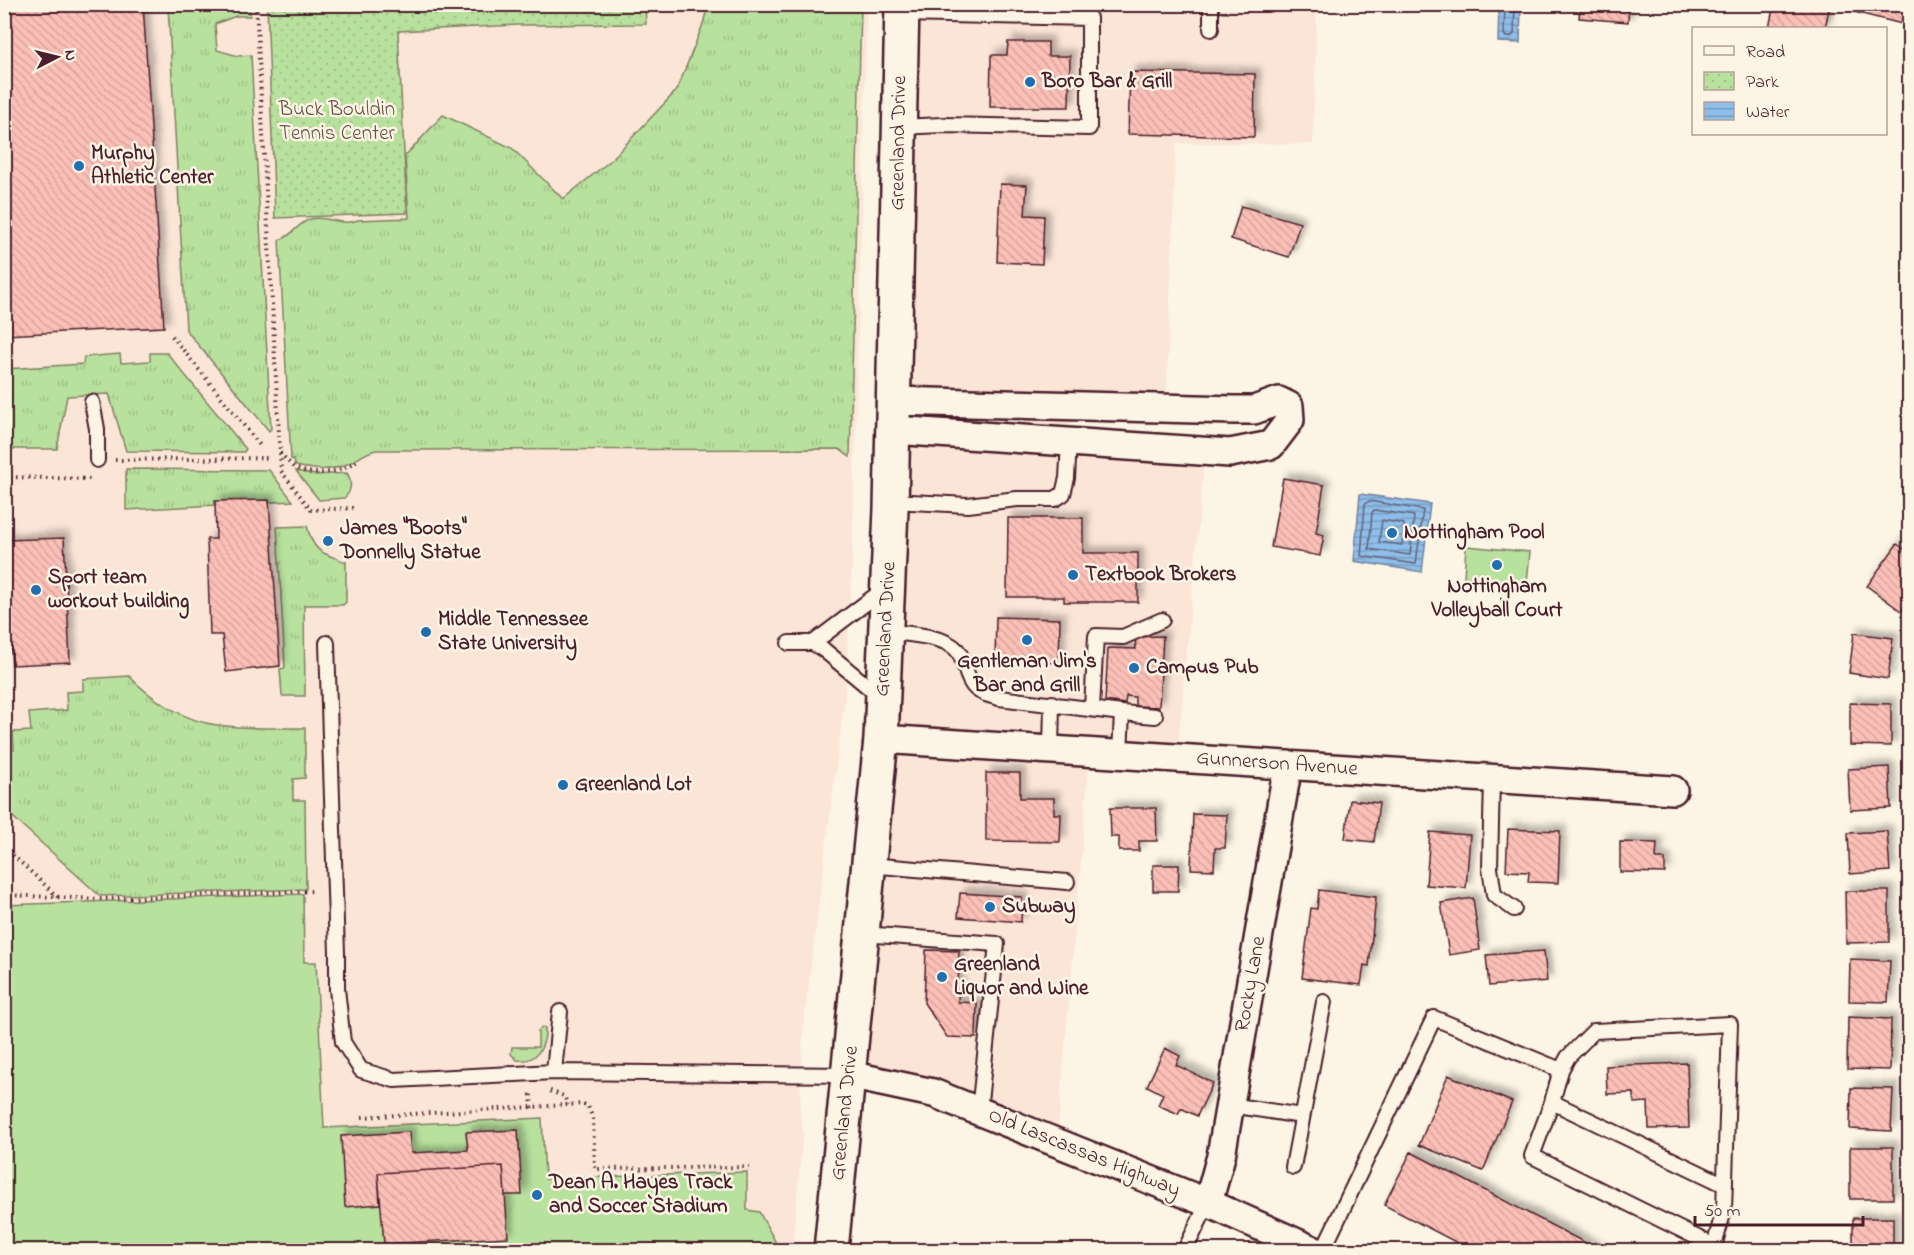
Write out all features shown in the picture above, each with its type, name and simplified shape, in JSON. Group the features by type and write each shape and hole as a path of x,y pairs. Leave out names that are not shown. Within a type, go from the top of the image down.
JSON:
{"street":[{"name":"Greenland Drive","path":"831,1251 881,739 892,501 902,9"},
{"path":"1279,401 1289,406 1290,420 1271,445 1230,453 1069,442 893,415 1071,407 1254,410 1279,401"},
{"name":"Gunnerson Avenue","path":"881,739 1674,790"},
{"name":"Rocky Lane","path":"1208,1203 1221,1156 1288,765"},
{"name":"Old Lascassas Highway","path":"849,1075 933,1093 1208,1203 1312,1251"}],"lane":[{"path":"1211,4 1211,29"},
{"path":"899,127 943,125 1089,128 1089,18 902,9"},
{"path":"92,402 97,429 97,460"},
{"path":"892,501 968,505 1017,499 1054,499 1063,494 1067,478 1069,442"},
{"path":"813,643 888,586"},
{"path":"1092,708 1096,636 1123,637 1162,620"},
{"path":"886,630 940,639 957,650 964,663 968,679 975,690 981,693 999,698 1155,716"},
{"path":"327,643 337,989 343,1042 361,1070 394,1080 554,1072 849,1075"},
{"path":"789,643 813,643 883,700"},
{"path":"1051,750 1052,703"},
{"path":"1120,754 1122,713"},
{"path":"1492,778 1490,868 1494,895 1515,909"},
{"path":"869,865 1067,882"},
{"path":"863,934 997,944 979,1111"},
{"path":"1293,1167 1324,1002"},
{"path":"554,1072 560,1012"},
{"path":"1323,1251 1434,1018 1561,1070"},
{"path":"1730,1024 1724,1210 1714,1248 1532,1156 1561,1070 1568,1057 1594,1031 1730,1024"},
{"path":"1552,1102 1725,1185"},
{"path":"1230,1105 1302,1116"},
{"path":"1185,1251 1208,1203"}],"path":[{"path":"256,4 281,471 311,510 353,508"},
{"path":"172,336 262,448"},
{"path":"280,453 297,469 315,473 346,468 357,461"},
{"path":"97,460 270,458"},
{"path":"4,477 94,479"},
{"path":"4,847 58,897"},
{"path":"4,889 12,896"},
{"path":"4,895 101,899 314,891"},
{"path":"532,1108 531,1095 537,1090"},
{"path":"544,1091 564,1096 568,1105"},
{"path":"362,1117 583,1104 591,1111 595,1170 749,1167"}],"shaded area":[{"name":"Middle Tennessee State University","path":"5,5 867,5 852,567 845,696 803,1029 800,1112 803,1134 792,1250 5,1250"},
{"path":"902,5 1317,5 1313,144 1176,143 1166,407 1071,407 1069,442 1205,452 1177,758 1090,753 1057,1142 849,1075"}],"green space":[{"path":"168,5 249,5 250,16 236,16 215,24 217,50 238,56 251,55 271,429 269,431 186,330"},
{"name":"Buck Bouldin Tennis Center","path":"267,5 645,5 646,24 518,25 398,31 407,213 275,218"},
{"path":"708,5 861,5 850,457 839,449 376,450 336,468 316,469 296,466 291,459 279,240 311,219 323,218 352,222 409,218 405,156 443,115 512,148 563,199 611,160 677,90 703,24"},
{"path":"150,353 167,353 246,449 244,452 126,451 109,394 67,396 57,449 8,449 6,421 4,420 5,369 83,364 84,357 120,354 121,363 150,361"},
{"path":"126,469 269,470 293,501 126,510"},
{"path":"296,471 315,475 347,473 350,479 350,490 344,498 319,500"},
{"path":"307,526 313,542 320,551 346,562 346,602 343,605 304,605 305,696 282,696 280,669 285,668 277,527"},
{"name":"Nottingham Volleyball Court","path":"1466,546 1530,552 1527,583 1464,577"},
{"path":"129,676 147,693 169,708 205,723 238,727 305,728 305,778 293,779 293,800 305,800 306,889 100,896 5,810 5,751 14,750 13,732 31,731 29,713 67,710 66,692 83,691 83,679"},
{"path":"303,894 304,962 316,962 324,1128 542,1118 545,1179 747,1172 747,1210 759,1212 775,1241 774,1250 5,1250 4,905"},
{"path":"542,1027 545,1028 545,1035 539,1052 530,1059 517,1060 511,1054 512,1047 538,1047 538,1031"}],"water":[{"path":"1499,5 1521,5 1520,43 1498,42"},
{"name":"Nottingham Pool","path":"1360,494 1430,504 1422,572 1354,561"}],"building":[{"name":"Murphy Athletic Center","path":"4,4 143,4 164,327 4,335"},
{"path":"1580,4 1629,4 1628,22 1579,18"},
{"path":"1774,4 1830,4 1825,27 1769,27"},
{"path":"1847,4 1910,4 1910,26 1846,10"},
{"name":"Boro Bar & Grill","path":"1008,42 1048,42 1048,56 1070,56 1069,107 990,107 991,55 1007,55"},
{"path":"1130,72 1255,74 1254,137 1128,134"},
{"path":"1000,184 1027,185 1025,215 1044,216 1042,264 997,262"},
{"path":"1241,206 1300,223 1289,257 1231,239"},
{"path":"1283,478 1324,485 1316,533 1324,535 1320,556 1271,547"},
{"path":"269,500 280,666 226,672 222,635 210,635 207,539 216,539 215,501"},
{"name":"Textbook Brokers","path":"1008,518 1083,518 1083,553 1138,553 1138,602 1064,602 1064,597 1007,597"},
{"name":"Sport team workout building","path":"4,527 7,540 64,538 70,662 12,665 10,641 4,641"},
{"path":"1897,544 1910,553 1910,600 1901,611 1867,586"},
{"name":"Gentleman Jim's Bar and Grill","path":"996,617 1060,619 1059,663 995,661"},
{"path":"1854,633 1893,638 1888,679 1849,673"},
{"name":"Campus Pub","path":"1163,636 1159,707 1135,706 1135,697 1126,696 1125,704 1105,701 1108,648 1136,649 1135,637"},
{"path":"1850,703 1891,704 1891,746 1850,745"},
{"path":"1889,767 1891,808 1850,810 1848,769"},
{"path":"986,773 1020,773 1020,798 1054,798 1054,814 1061,814 1060,842 986,841"},
{"path":"1350,800 1379,803 1374,842 1345,839"},
{"path":"1110,808 1156,808 1157,841 1139,841 1139,851 1119,851 1119,837 1111,837"},
{"path":"1193,814 1227,815 1225,848 1215,848 1214,870 1191,869"},
{"path":"1508,829 1560,831 1558,883 1528,882 1529,872 1506,871"},
{"path":"1887,831 1890,871 1850,874 1848,833"},
{"path":"1430,832 1470,835 1466,888 1426,885"},
{"path":"1620,842 1657,843 1656,859 1665,859 1665,873 1620,872"},
{"path":"1153,865 1179,865 1178,891 1153,891"},
{"path":"1319,890 1376,897 1369,966 1364,965 1361,985 1302,978 1311,908 1317,909"},
{"path":"1845,891 1889,891 1889,942 1846,943"},
{"name":"Subway","path":"960,893 1022,897 1021,922 958,917"},
{"path":"1473,898 1480,950 1449,955 1441,903"},
{"name":"Greenland Liquor and Wine","path":"926,950 959,951 958,1002 977,1003 976,1038 947,1037 924,1003"},
{"path":"1544,951 1547,981 1489,986 1486,955"},
{"path":"1850,959 1890,961 1888,1002 1849,1001"},
{"path":"1848,1017 1891,1019 1890,1070 1847,1069"},
{"path":"1165,1048 1180,1056 1176,1065 1213,1083 1197,1116 1181,1108 1178,1114 1158,1105 1163,1094 1147,1086"},
{"path":"1687,1063 1689,1128 1649,1129 1648,1102 1634,1103 1634,1093 1607,1094 1606,1066"},
{"path":"1448,1075 1512,1102 1483,1171 1419,1145"},
{"path":"1851,1088 1893,1089 1891,1131 1850,1129"},
{"path":"518,1130 522,1195 505,1195 503,1166 378,1173 380,1204 345,1207 341,1136 409,1132 411,1153 468,1150 466,1132"},
{"path":"1850,1147 1893,1147 1893,1199 1850,1199"},
{"path":"1411,1152 1599,1250 1471,1250 1384,1205"},
{"path":"503,1166 508,1237 384,1244 378,1173"},
{"path":"1853,1218 1893,1218 1893,1250 1853,1250"}],"place":[{"name":"Boro Bar & Grill","path":"1030,82"},
{"name":"Murphy Athletic Center","path":"79,166"},
{"name":"Nottingham Pool","path":"1392,533"},
{"name":"James \"Boots\" Donnelly Statue","path":"328,541"},
{"name":"Nottingham Volleyball Court","path":"1497,565"},
{"name":"Textbook Brokers","path":"1073,575"},
{"name":"Sport team workout building","path":"36,590"},
{"name":"Middle Tennessee State University","path":"426,632"},
{"name":"Gentleman Jim's Bar and Grill","path":"1027,640"},
{"name":"Campus Pub","path":"1134,668"},
{"name":"Greenland Lot","path":"563,785"},
{"name":"Subway","path":"990,907"},
{"name":"Greenland Liquor and Wine","path":"942,977"},
{"name":"Dean A. Hayes Track and Soccer Stadium","path":"537,1195"}]}
